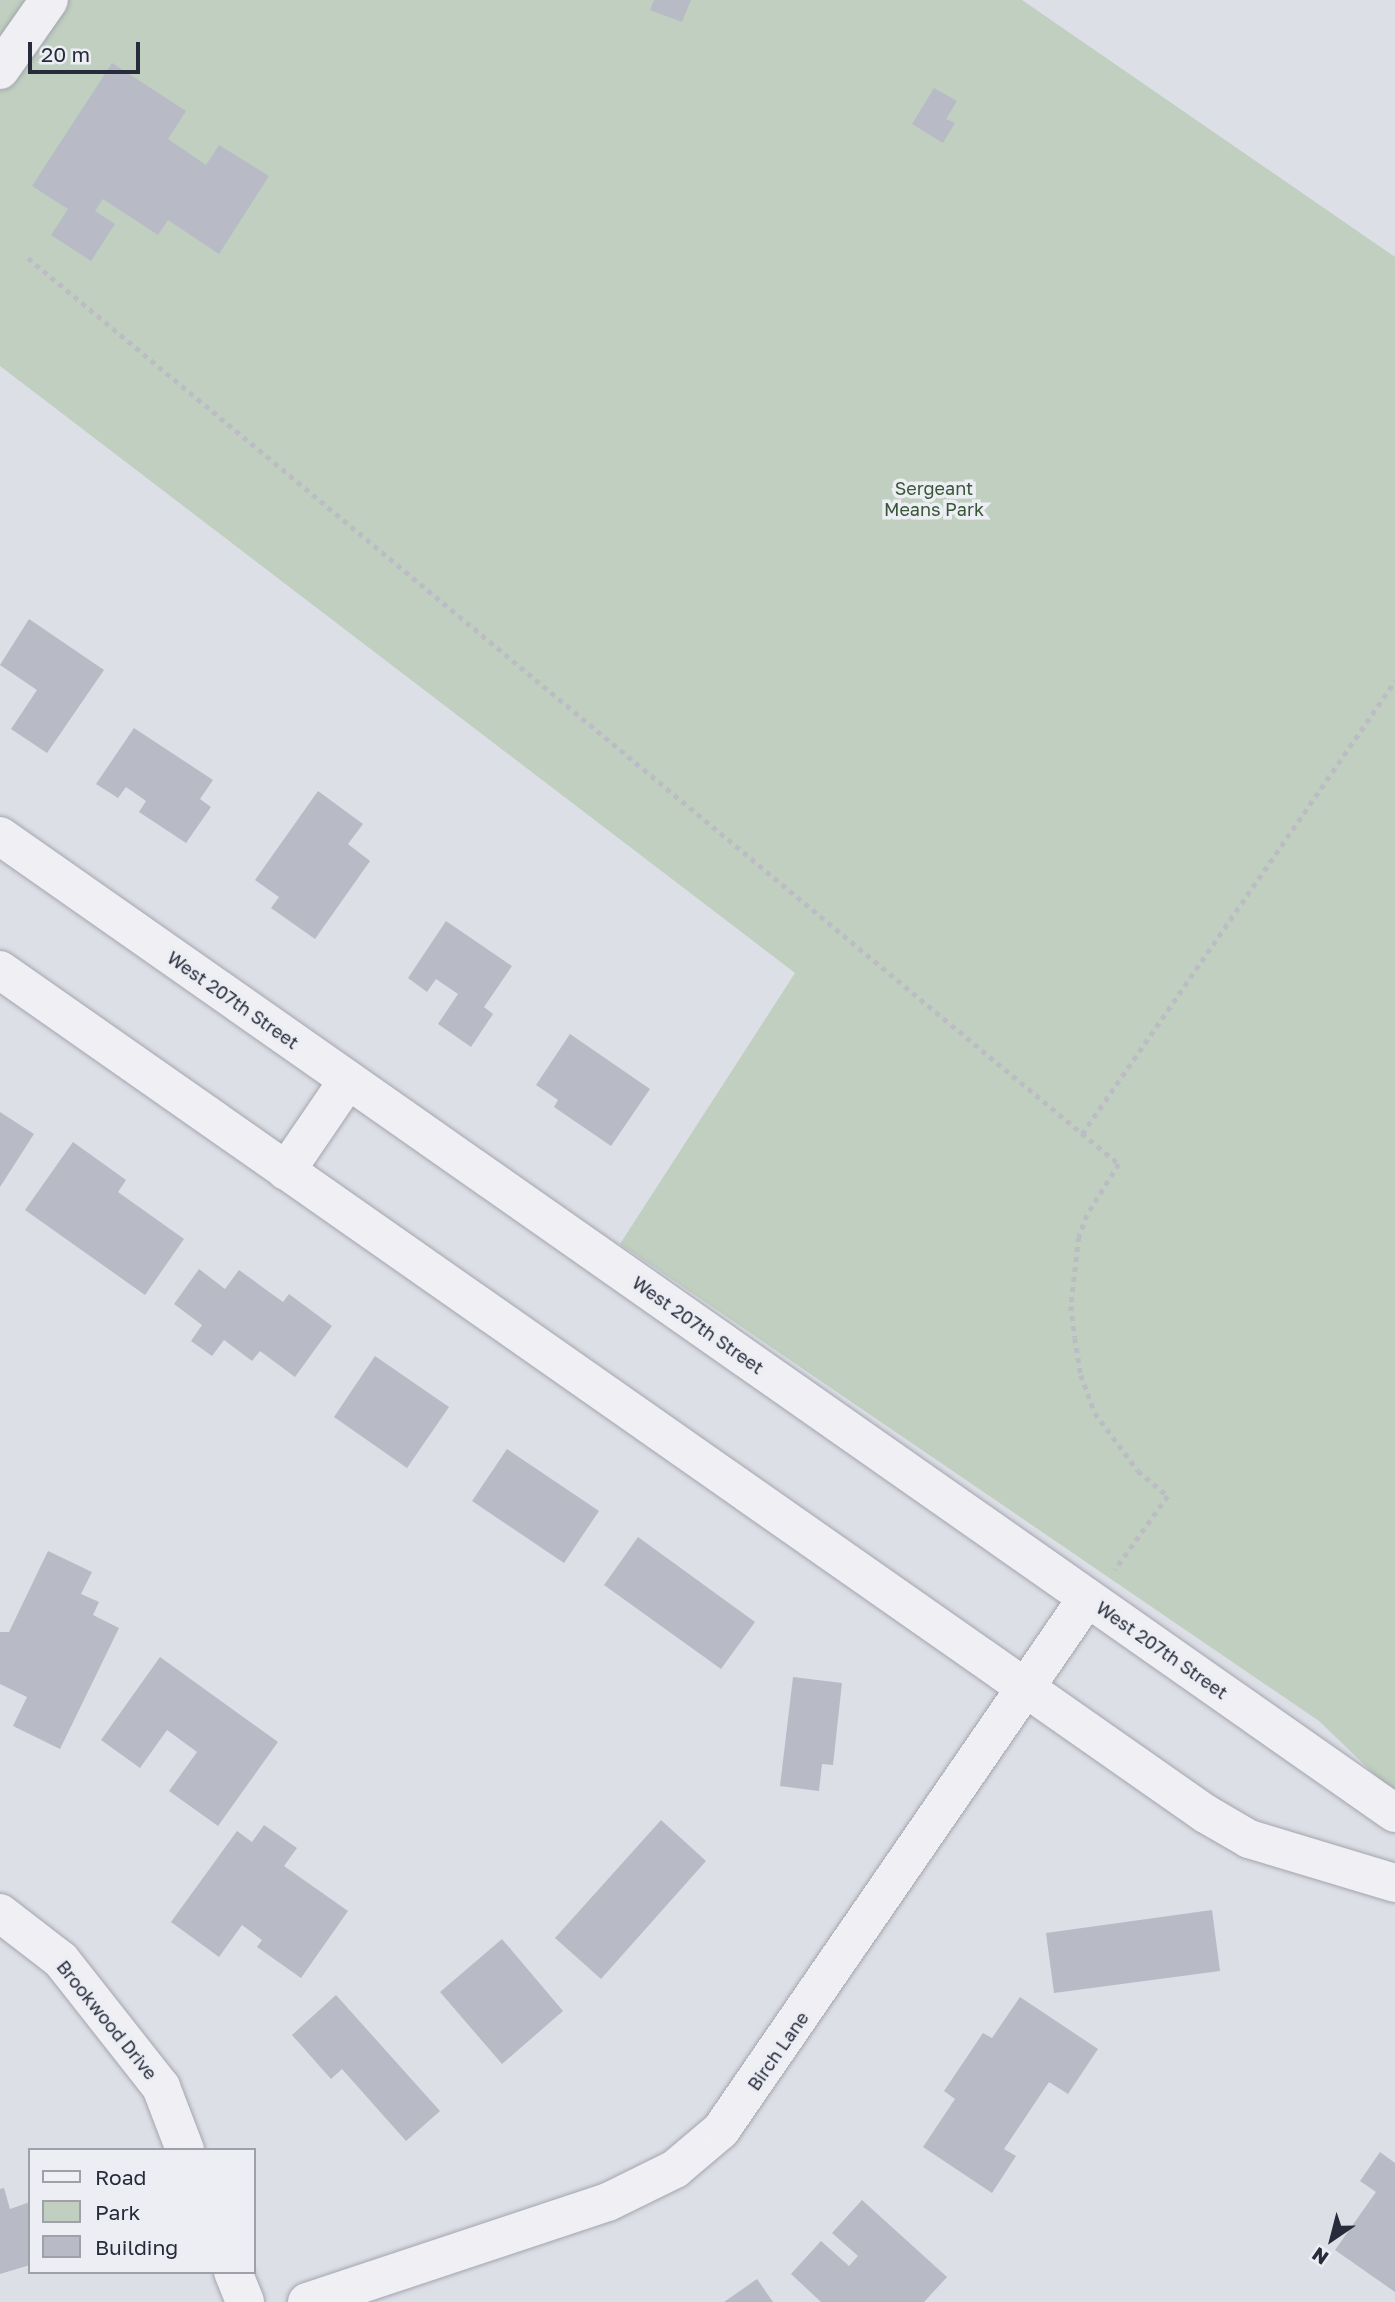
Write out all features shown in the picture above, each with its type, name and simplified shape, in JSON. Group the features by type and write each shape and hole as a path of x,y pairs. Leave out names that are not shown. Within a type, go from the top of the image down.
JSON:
{"street":[{"path":"0,70 49,0"},
{"name":"West 207th Street","path":"0,836 1395,1813"},
{"path":"0,970 1024,1689 1249,1839 1395,1883"},
{"path":"286,1171 348,1080"},
{"name":"Birch Lane","path":"307,2302 608,2203 675,2169 721,2130 763,2075 1087,1598"},
{"name":"Brookwood Drive","path":"0,1913 61,1960 160,2087 184,2148"},
{"path":"234,2274 245,2302"}],"path":[{"path":"28,258 1119,1164 1087,1215 1079,1237 1071,1306 1081,1375 1096,1413 1115,1443 1168,1496 1104,1585 1087,1598"},
{"path":"1082,1134 1395,681"}],"green space":[{"name":"Sergeant Means Park","path":"0,0 1022,0 1395,257 1395,1794 1319,1721 620,1244 795,973 0,366"}],"building":[{"path":"654,0 691,0 682,22 650,10"},
{"path":"112,63 186,111 168,139 206,165 219,145 269,176 219,254 168,220 158,235 103,199 95,211 115,224 91,261 51,235 68,209 32,186"},
{"path":"934,88 957,101 946,119 955,123 943,143 912,124"},
{"path":"29,619 104,670 47,753 11,729 37,690 0,665"},
{"path":"134,728 213,780 200,799 211,807 186,843 139,812 146,801 126,787 118,798 96,784"},
{"path":"318,791 363,824 348,844 370,861 315,939 271,908 279,897 255,880"},
{"path":"446,921 512,966 484,1007 493,1014 471,1047 438,1024 458,994 436,979 427,992 408,978"},
{"path":"570,1034 650,1089 611,1146 554,1107 558,1100 536,1085"},
{"path":"0,1112 34,1134 0,1187"},
{"path":"73,1142 126,1180 118,1192 184,1239 145,1295 25,1210"},
{"path":"199,1269 225,1289 239,1270 283,1302 289,1294 332,1326 295,1377 260,1351 252,1361 224,1340 212,1356 191,1341 202,1325 174,1304"},
{"path":"375,1356 449,1407 407,1468 334,1417"},
{"path":"507,1449 599,1511 564,1563 472,1501"},
{"path":"638,1537 755,1622 721,1669 604,1585"},
{"path":"48,1551 92,1572 81,1594 99,1602 93,1615 119,1628 60,1749 13,1726 27,1697 0,1684 0,1632 9,1632"},
{"path":"160,1657 278,1742 218,1826 169,1791 197,1752 167,1730 140,1768 101,1740"},
{"path":"793,1677 842,1683 833,1765 822,1764 819,1791 780,1786"},
{"path":"661,1820 706,1861 601,1979 555,1938"},
{"path":"264,1825 297,1848 284,1866 348,1911 301,1978 257,1947 262,1940 242,1925 219,1957 171,1922 237,1831 252,1842"},
{"path":"1212,1910 1220,1971 1054,1993 1046,1933"},
{"path":"502,1939 563,2011 502,2064 440,1992"},
{"path":"336,1995 440,2111 406,2141 342,2069 331,2079 292,2035"},
{"path":"1020,1997 1098,2049 1068,2094 1049,2082 1004,2149 1016,2156 992,2193 923,2147 955,2099 944,2091 983,2033 992,2038"},
{"path":"1380,2152 1395,2163 1395,2292 1335,2250 1376,2192 1360,2181"},
{"path":"4,2188 10,2209 28,2203 28,2266 0,2274 0,2189"},
{"path":"862,2200 947,2277 924,2302 821,2302 791,2274 821,2241 849,2266 858,2256 832,2233"},
{"path":"757,2279 773,2302 724,2302"}]}
